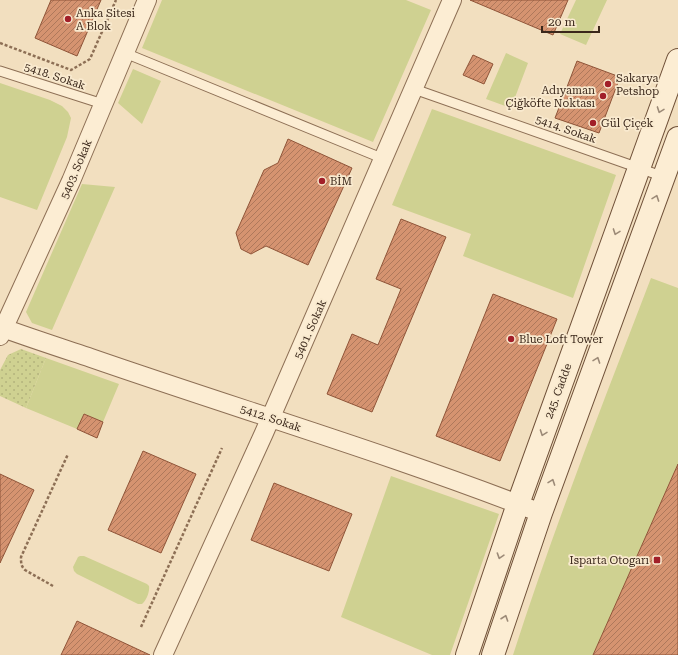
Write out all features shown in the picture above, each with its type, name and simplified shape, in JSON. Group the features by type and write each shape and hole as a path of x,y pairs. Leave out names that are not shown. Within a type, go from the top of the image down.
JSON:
{"street":[{"name":"5403. Sokak","path":"1,330 55,217 147,0"},
{"name":"5401. Sokak","path":"163,655 271,418 384,159 414,89 447,2"},
{"name":"245. Cadde","path":"467,655 518,504 678,60"},
{"path":"493,655 541,513 678,138"},
{"name":"5412. Sokak","path":"1,330 401,462 541,513"}],"lane":[{"path":"125,53 384,159"},
{"name":"5418. Sokak","path":"0,71 103,104"},
{"name":"5414. Sokak","path":"414,89 664,177"}],"path":[{"path":"0,43 71,70 90,59 116,0"},
{"path":"141,627 222,448"},
{"path":"53,586 25,570 21,563 22,557 68,454"}],"green space":[{"path":"162,0 406,0 431,10 373,142 142,48"},
{"path":"576,0 607,0 586,45 560,34"},
{"path":"506,53 528,63 511,108 486,99"},
{"path":"133,69 161,81 142,124 118,103"},
{"path":"0,83 50,100 62,106 71,118 67,137 37,210 0,197"},
{"path":"432,109 616,175 573,298 463,256 471,234 392,205"},
{"path":"82,184 115,187 52,330 32,323 26,312"},
{"path":"651,278 678,288 678,464 593,655 513,655 562,512"},
{"path":"21,349 46,358 26,408 0,396 0,370 8,355"},
{"path":"46,358 119,384 103,422 84,414 77,429 26,408"},
{"path":"391,476 499,514 450,655 432,655 341,617"},
{"path":"80,556 84,556 147,584 149,586 149,591 145,601 142,604 138,604 77,574 73,567"}],"building":[{"name":"Anka Sitesi A Blok","path":"51,0 101,0 77,56 35,38"},
{"path":"470,0 568,0 553,35"},
{"path":"473,55 493,64 484,84 463,75"},
{"path":"577,61 620,77 599,133 555,118"},
{"path":"288,139 352,168 308,265 266,246 251,254 241,249 236,233 264,170 278,163"},
{"path":"401,219 446,237 372,412 327,394 352,334 378,345 401,289 376,279"},
{"path":"493,294 557,319 500,461 436,436"},
{"path":"84,414 103,422 97,438 77,429"},
{"path":"143,451 196,474 161,553 108,530"},
{"name":"Isparta Otogarı","path":"678,464 678,655 593,655"},
{"path":"0,474 34,490 0,563"},
{"path":"274,483 352,514 329,571 251,540"},
{"path":"77,621 150,655 61,655"}],"place":[{"name":"Anka Sitesi A Blok","path":"68,19"},
{"name":"Sakarya Petshop","path":"608,84"},
{"name":"Adıyaman Çiğköfte Noktası","path":"603,96"},
{"name":"Gül Çiçek","path":"593,123"},
{"name":"BİM","path":"322,181"},
{"name":"Blue Loft Tower","path":"511,339"},
{"name":"Isparta Otogarı","path":"657,560"}]}
